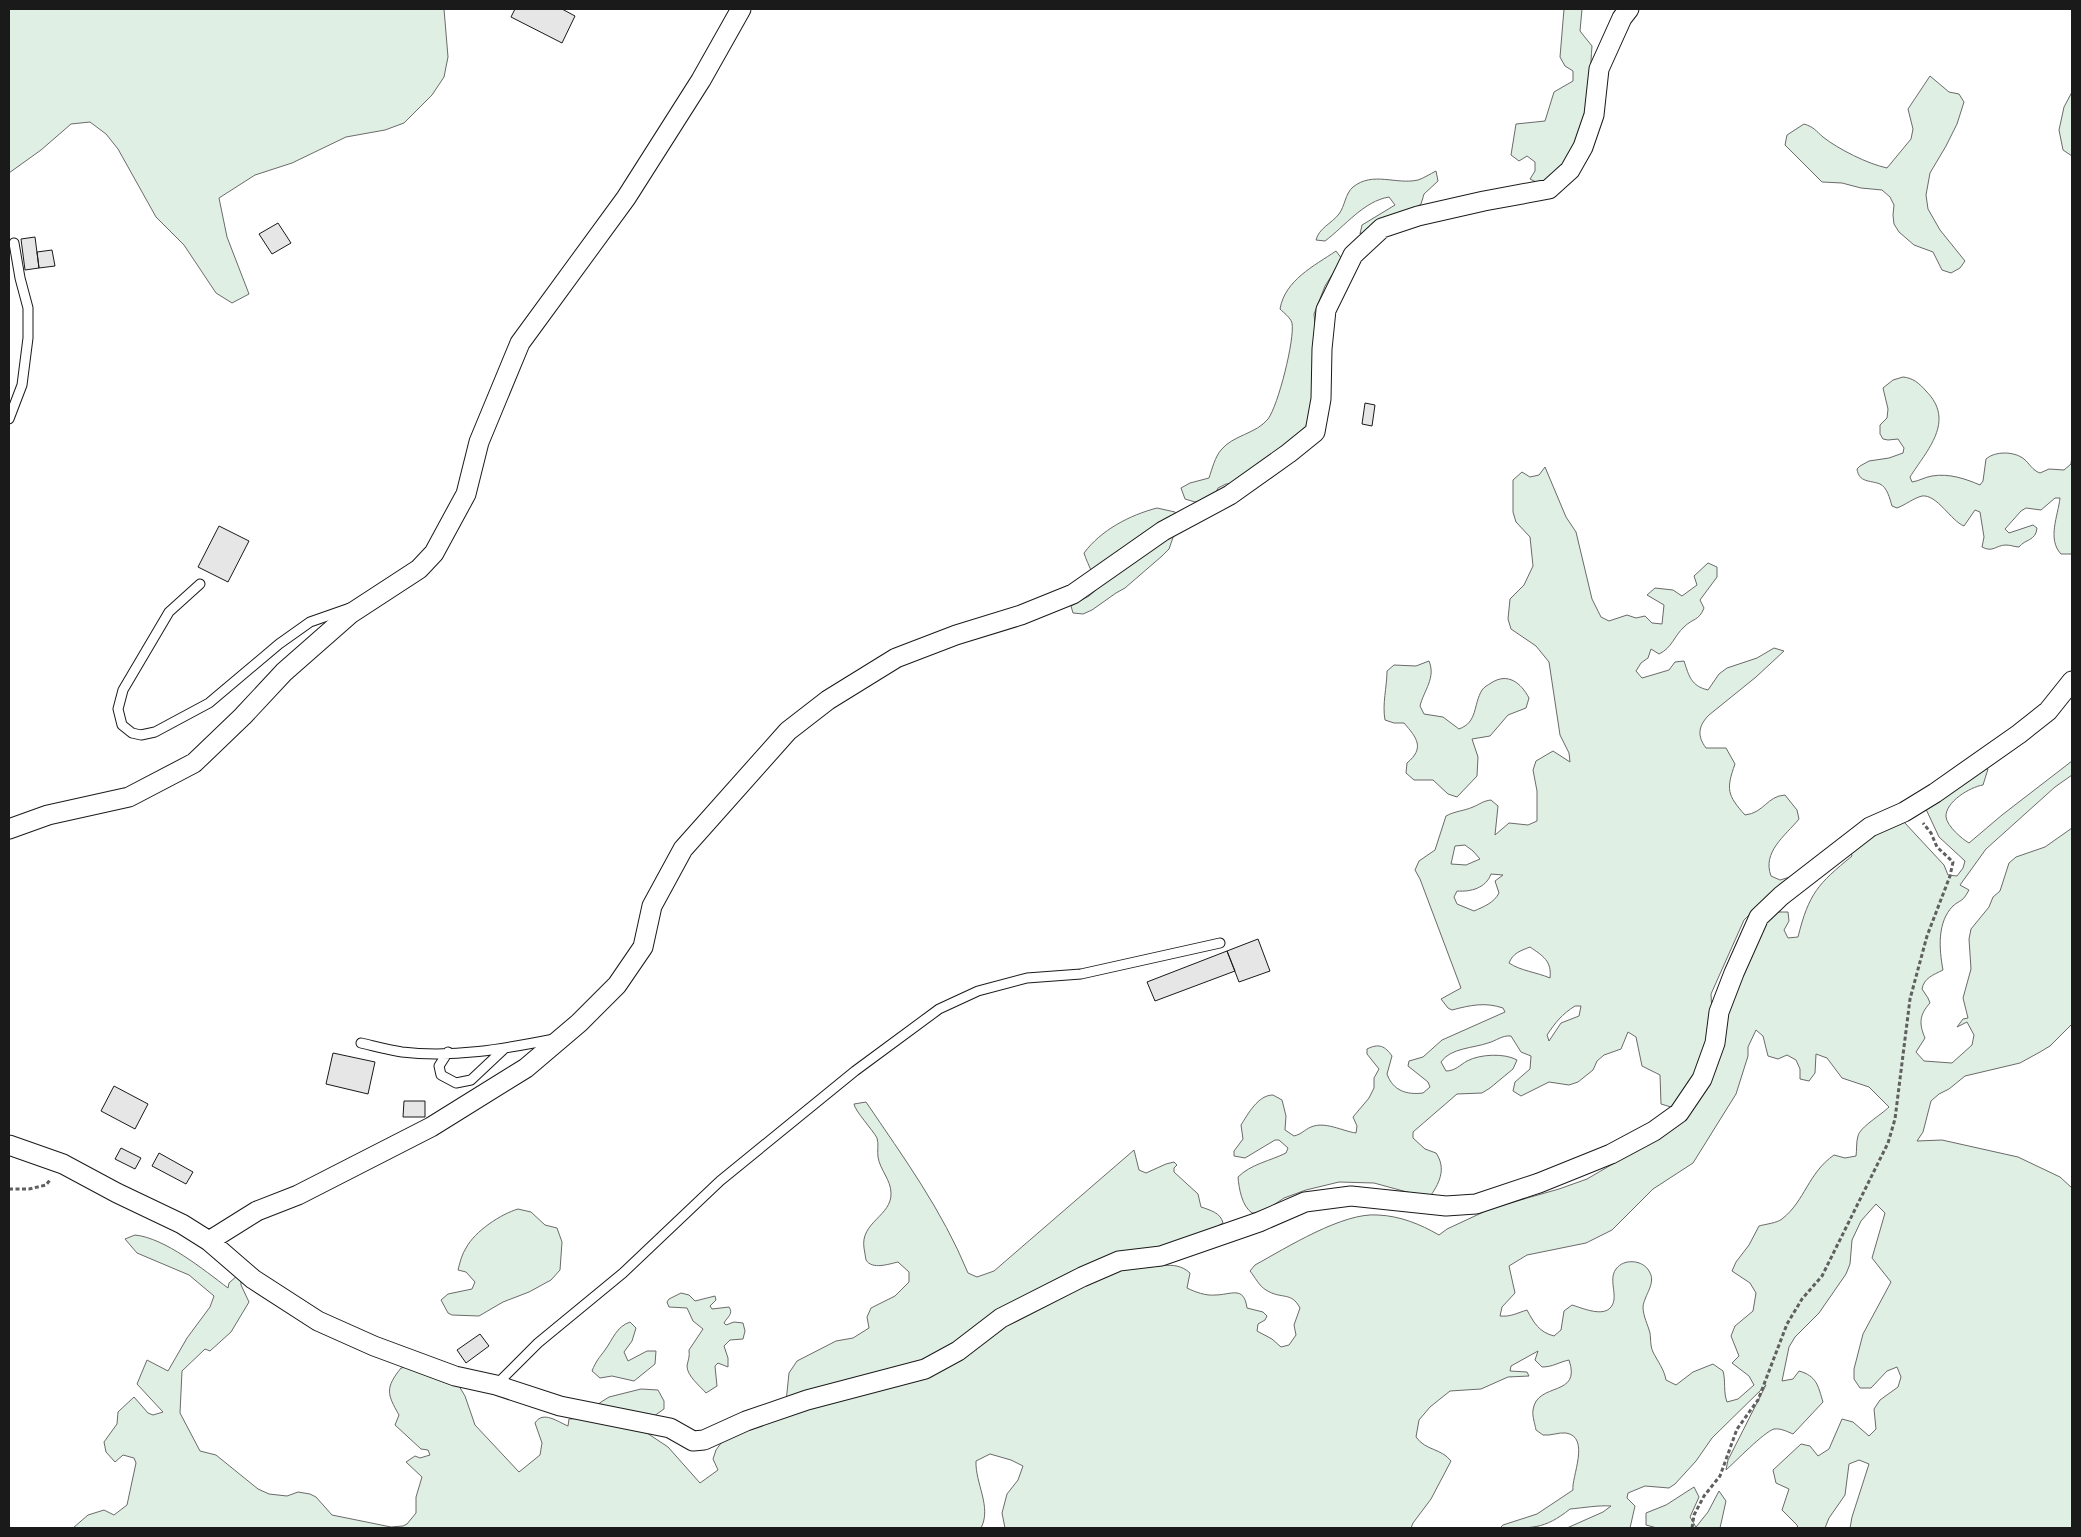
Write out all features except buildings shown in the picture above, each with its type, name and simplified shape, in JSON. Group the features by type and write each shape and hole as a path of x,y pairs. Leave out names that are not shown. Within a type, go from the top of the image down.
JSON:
{"street":[{"path":"9,829 48,814 129,797 194,763 243,716 284,672 350,614 419,569 434,553 466,494 479,442 520,343 626,198 701,80 741,9"},
{"path":"209,1240 257,1211 298,1195 431,1127 526,1068 579,1023 617,985 643,947 652,906 683,849 788,731 828,700 896,658 956,635 1021,615 1073,594 1163,531 1230,495 1315,432 1321,399 1322,350 1326,310 1353,255 1382,228 1418,216 1549,189 1570,170 1583,147 1594,115 1598,69 1622,18 1629,9"},
{"path":"9,1145 63,1164 117,1193 182,1224 209,1240 254,1278 318,1321 374,1346 455,1376 496,1385 560,1406 670,1428 693,1441 704,1440 746,1421 807,1400 925,1369 958,1351 1001,1318 1082,1277 1119,1261 1161,1256 1259,1222 1305,1202 1351,1196 1446,1206 1476,1204 1539,1183 1611,1154 1654,1131 1678,1113 1702,1079 1715,1043 1719,1012 1759,918 1781,896 1870,827 1904,812 1935,793 2019,734 2048,711 2072,681"}],"lane":[{"path":"9,419 22,385 28,338 28,308 20,278 14,243"},
{"path":"200,584 169,612 122,690 118,708 122,725 132,733 141,736 155,732 209,703 279,644 310,622 336,611 367,603"},
{"path":"496,1385 538,1343 623,1273 720,1181 856,1071 938,1009 978,991 1027,978 1081,974 1220,943"},
{"path":"360,1043 400,1052 448,1052 504,1049 561,1038"},
{"path":"448,1052 440,1066 441,1075 456,1083 471,1080 504,1049"}],"path":[{"path":"1692,1528 1694,1515 1704,1496 1720,1476 1738,1429 1758,1400 1787,1324 1802,1299 1822,1276 1888,1143 1895,1119 1910,999 1927,936 1950,876 1953,862 1937,847 1932,833 1918,816 1904,812"},
{"path":"9,1189 28,1189 46,1185 63,1164"}],"green space":[{"path":"9,9 444,9 448,57 444,77 432,95 404,123 385,130 346,137 292,163 255,175 219,198 227,237 249,294 232,303 216,293 184,245 156,217 118,149 106,134 90,122 71,124 41,150 9,173"},
{"path":"1564,9 1582,9 1580,31 1592,46 1589,92 1579,137 1572,151 1561,167 1540,184 1530,179 1535,171 1535,162 1527,156 1519,161 1511,155 1516,124 1545,121 1554,92 1573,81 1573,71 1565,66 1560,57"},
{"path":"1930,76 1949,92 1959,94 1964,102 1957,124 1930,173 1926,195 1928,209 1940,230 1965,261 1960,268 1951,273 1942,270 1933,252 1914,245 1899,232 1894,224 1894,205 1890,197 1882,190 1861,188 1842,183 1822,182 1785,145 1787,135 1804,124 1813,128 1829,142 1845,151 1862,160 1887,168 1911,139 1913,129 1908,109"},
{"path":"2072,92 2072,156 2063,150 2059,130 2064,107"},
{"path":"1436,171 1438,181 1424,194 1421,204 1413,210 1395,215 1360,234 1362,225 1395,205 1389,197 1380,199 1355,215 1325,241 1316,240 1322,229 1339,214 1350,190 1361,182 1377,179 1418,180"},
{"path":"1336,251 1342,259 1325,286 1314,314 1315,324 1322,342 1313,418 1276,458 1236,483 1226,484 1218,488 1214,497 1195,502 1185,499 1181,488 1190,483 1209,478 1217,456 1226,445 1257,428 1268,419 1281,387 1291,343 1292,323 1280,309 1283,299 1294,282 1310,268"},
{"path":"1903,377 1913,380 1923,388 1935,402 1939,413 1936,435 1910,477 1912,482 1945,475 1980,485 1983,481 1986,459 1994,454 2010,453 2020,456 2040,473 2049,469 2064,470 2071,464 2072,455 2072,554 2061,554 2055,541 2054,527 2060,498 2055,498 2041,510 2026,508 2005,529 2009,533 2033,525 2037,528 2035,535 2019,547 2003,545 1986,549 1982,547 1984,537 1980,512 1975,510 1964,526 1938,503 1928,497 1919,497 1897,508 1892,506 1885,488 1880,484 1860,477 1857,469 1860,466 1869,461 1889,458 1903,453 1904,448 1898,439 1883,439 1880,434 1880,425 1887,418 1888,409 1883,388 1893,380"},
{"path":"1545,467 1566,517 1576,532 1592,599 1601,617 1609,621 1627,615 1636,618 1645,616 1652,623 1662,624 1664,605 1647,595 1655,588 1673,590 1682,596 1697,585 1694,576 1708,563 1717,567 1717,577 1700,600 1704,608 1702,612 1687,624 1670,645 1659,654 1651,649 1648,658 1641,663 1636,671 1642,678 1669,670 1675,662 1684,661 1689,676 1694,683 1708,690 1719,674 1727,668 1757,658 1774,648 1784,651 1756,677 1709,715 1701,727 1700,735 1706,748 1726,748 1735,764 1729,786 1732,797 1745,815 1757,811 1774,798 1785,795 1797,810 1799,819 1776,845 1772,852 1769,867 1771,876 1780,880 1800,874 1768,896 1744,920 1711,994 1713,1032 1685,1093 1671,1107 1661,1104 1660,1075 1642,1066 1636,1037 1628,1032 1621,1049 1604,1055 1597,1061 1593,1070 1578,1082 1569,1085 1549,1082 1521,1096 1513,1091 1515,1082 1530,1069 1531,1056 1521,1052 1511,1036 1505,1036 1488,1043 1456,1051 1445,1057 1441,1062 1446,1071 1449,1071 1467,1061 1485,1056 1499,1055 1517,1060 1513,1069 1490,1088 1482,1093 1457,1094 1413,1132 1413,1138 1425,1149 1436,1153 1441,1165 1439,1182 1429,1198 1374,1183 1339,1182 1306,1190 1284,1198 1263,1212 1252,1213 1243,1202 1238,1177 1255,1166 1286,1153 1288,1148 1279,1140 1275,1140 1245,1158 1234,1156 1234,1151 1243,1139 1241,1125 1250,1111 1263,1098 1273,1095 1282,1100 1286,1116 1285,1130 1294,1136 1316,1125 1334,1127 1356,1133 1357,1126 1353,1117 1369,1098 1374,1088 1374,1078 1379,1069 1367,1054 1367,1049 1381,1046 1392,1056 1387,1074 1397,1088 1411,1093 1423,1093 1430,1087 1428,1082 1408,1066 1409,1061 1423,1057 1442,1040 1505,1012 1503,1008 1484,1005 1452,1010 1441,999 1461,988 1415,870 1419,861 1435,850 1446,816 1449,814 1491,800 1498,806 1495,835 1509,823 1528,825 1537,821 1537,791 1533,770 1536,761 1553,751 1570,762 1569,753 1560,735 1549,662 1536,646 1511,629 1508,619 1510,599 1524,585 1533,566 1530,537 1516,522 1513,512 1513,480 1522,472 1530,477 1539,475","holes":["1465,845 1480,859 1466,865 1451,864 1455,846","1491,874 1503,875 1495,881 1499,893 1491,902 1474,911 1457,904 1454,897 1457,891 1468,891 1477,888 1489,879","1530,947 1546,959 1550,967 1550,978 1518,968 1509,963 1520,951","1575,1006 1581,1006 1579,1016 1561,1023 1549,1041 1547,1035 1559,1019"]},
{"path":"1157,508 1175,512 1179,520 1169,549 1125,588 1092,610 1083,614 1073,613 1071,606 1096,590 1096,585 1084,553 1107,530 1127,519"},
{"path":"1429,661 1431,667 1430,678 1420,706 1424,714 1443,717 1459,729 1465,726 1472,718 1483,689 1497,680 1508,679 1513,681 1522,688 1529,698 1526,708 1508,715 1490,736 1472,739 1478,757 1477,776 1457,797 1448,794 1433,780 1414,780 1406,773 1407,763 1416,753 1417,743 1404,723 1394,723 1385,720 1387,671 1394,665 1416,666"},
{"path":"2072,761 2072,775 2055,787 1986,849 1960,885 1969,890 1963,899 1948,912 1944,920 1940,936 1943,970 1932,975 1923,985 1922,989 1930,1003 1921,1020 1925,1038 1916,1052 1924,1061 1952,1063 1972,1045 1974,1035 1967,1022 1957,1027 1963,1019 1968,1018 1963,998 1971,969 1969,939 1971,929 1989,907 1993,897 2000,891 2009,863 2016,857 2045,847 2072,828 2072,1024 2050,1046 2020,1063 1965,1076 1949,1089 1939,1094 1931,1101 1923,1132 1917,1141 1942,1140 2018,1157 2060,1177 2072,1188 2072,1528 1850,1528 1869,1464 1859,1460 1849,1464 1845,1495 1829,1518 1825,1528 1798,1528 1782,1510 1789,1489 1776,1483 1773,1470 1801,1444 1810,1446 1818,1456 1829,1449 1842,1419 1853,1422 1869,1436 1876,1429 1874,1409 1880,1400 1898,1387 1901,1377 1897,1367 1887,1371 1871,1388 1860,1388 1854,1379 1854,1369 1863,1334 1891,1282 1872,1258 1885,1213 1876,1204 1861,1221 1852,1240 1850,1264 1846,1274 1819,1313 1795,1337 1789,1347 1782,1381 1793,1379 1799,1371 1805,1373 1816,1382 1823,1402 1793,1434 1779,1429 1769,1431 1726,1470 1728,1460 1766,1385 1712,1438 1696,1461 1675,1484 1669,1488 1645,1486 1628,1493 1627,1498 1635,1506 1630,1528 1567,1528 1603,1512 1611,1506 1596,1506 1570,1509 1552,1521 1537,1526 1500,1528 1503,1525 1537,1514 1573,1490 1579,1450 1577,1442 1573,1436 1566,1433 1543,1435 1536,1430 1533,1417 1536,1401 1542,1395 1564,1385 1569,1380 1571,1372 1569,1360 1542,1367 1535,1360 1538,1351 1511,1366 1510,1371 1527,1372 1529,1376 1508,1377 1481,1389 1450,1391 1430,1407 1419,1420 1416,1437 1424,1445 1443,1454 1451,1461 1431,1499 1411,1528 1005,1528 1002,1513 1007,1494 1018,1480 1023,1466 1011,1460 990,1454 976,1461 985,1512 981,1528 73,1528 88,1515 104,1510 114,1515 127,1505 136,1463 134,1458 123,1455 115,1462 106,1452 104,1442 117,1424 118,1412 134,1397 148,1413 153,1415 163,1412 137,1384 147,1360 168,1371 187,1338 210,1307 214,1296 189,1275 137,1253 125,1239 135,1235 147,1237 171,1248 228,1288 229,1283 239,1274 241,1285 249,1302 231,1332 210,1351 205,1349 182,1371 180,1413 200,1451 216,1455 258,1489 269,1494 287,1496 298,1492 310,1494 316,1497 332,1515 391,1527 407,1524 416,1513 416,1497 422,1477 406,1462 415,1456 420,1458 430,1455 428,1450 421,1449 395,1425 399,1415 390,1396 390,1386 401,1368 412,1366 459,1386 465,1396 475,1425 519,1472 540,1455 542,1443 535,1423 538,1419 542,1417 551,1418 568,1426 569,1419 583,1418 647,1433 668,1447 700,1483 718,1470 713,1459 716,1450 732,1428 786,1402 789,1373 797,1361 836,1341 853,1338 869,1328 867,1317 871,1308 895,1296 909,1282 909,1272 898,1262 876,1266 866,1260 864,1239 871,1225 887,1208 890,1201 891,1188 879,1162 877,1138 854,1104 866,1102 934,1206 968,1273 977,1277 994,1271 1134,1150 1139,1170 1146,1173 1174,1162 1177,1165 1174,1168 1174,1172 1198,1194 1201,1207 1218,1214 1223,1223 1204,1234 1143,1253 1122,1251 1116,1258 1135,1267 1142,1268 1177,1266 1190,1273 1187,1288 1201,1293 1212,1295 1240,1294 1243,1296 1247,1308 1263,1312 1267,1316 1265,1320 1258,1324 1257,1331 1272,1339 1281,1347 1289,1345 1296,1335 1294,1325 1300,1308 1290,1297 1277,1295 1261,1286 1250,1271 1255,1265 1315,1232 1348,1219 1364,1216 1378,1215 1402,1219 1439,1235 1447,1229 1492,1208 1587,1179 1623,1158 1686,1116 1729,998 1763,925 1778,912 1788,912 1789,921 1784,930 1788,938 1798,937 1806,910 1816,890 1852,856 1850,850 1877,832 1904,822 1944,865 1948,875 1957,876 1963,868 1965,861 1939,837 1925,807 1978,769 1988,769 1983,785 1965,792 1954,801 1947,811 1947,821 1955,832 1969,843","holes":["1756,1030 1763,1036 1768,1056 1778,1059 1787,1055 1796,1060 1800,1069 1800,1079 1809,1081 1815,1073 1816,1054 1827,1058 1842,1078 1869,1087 1889,1107 1860,1132 1856,1156 1845,1158 1834,1155 1825,1162 1790,1212 1780,1220 1759,1226 1749,1245 1736,1262 1732,1271 1750,1283 1756,1293 1753,1311 1735,1326 1731,1336 1739,1356 1732,1363 1749,1376 1754,1385 1738,1399 1727,1402 1723,1371 1713,1364 1693,1372 1676,1385 1666,1380 1652,1349 1650,1333 1643,1310 1652,1280 1649,1271 1642,1264 1628,1262 1619,1265 1616,1269 1613,1279 1614,1300 1609,1309 1596,1312 1572,1305 1564,1311 1561,1330 1554,1336 1544,1332 1532,1319 1527,1310 1500,1316 1502,1307 1515,1293 1509,1266 1527,1255 1586,1243 1612,1230 1653,1189 1693,1163 1736,1094 1748,1056 1748,1047"]},
{"path":"518,1209 531,1212 545,1225 557,1228 562,1242 560,1270 551,1280 529,1292 503,1302 479,1316 452,1315 448,1313 441,1300 448,1294 472,1289 475,1282 466,1272 458,1270 463,1253 470,1242 489,1224"},
{"path":"681,1293 689,1295 695,1301 715,1296 716,1300 710,1306 712,1309 729,1307 730,1309 730,1314 724,1323 726,1325 734,1322 743,1323 745,1331 743,1339 730,1340 724,1346 728,1358 728,1367 718,1363 715,1366 717,1386 706,1393 691,1377 687,1366 689,1350 703,1329 693,1321 687,1308 669,1307 667,1302"},
{"path":"630,1322 636,1328 632,1341 624,1352 628,1361 647,1351 656,1351 655,1364 634,1381 612,1376 600,1378 592,1371 595,1365 618,1330"},
{"path":"641,1389 658,1390 664,1401 664,1409 647,1421 595,1406 609,1397"},
{"path":"1694,1487 1699,1497 1690,1517 1696,1527 1708,1512 1719,1491 1726,1501 1720,1528 1657,1528 1646,1525 1646,1513 1666,1505"}]}
